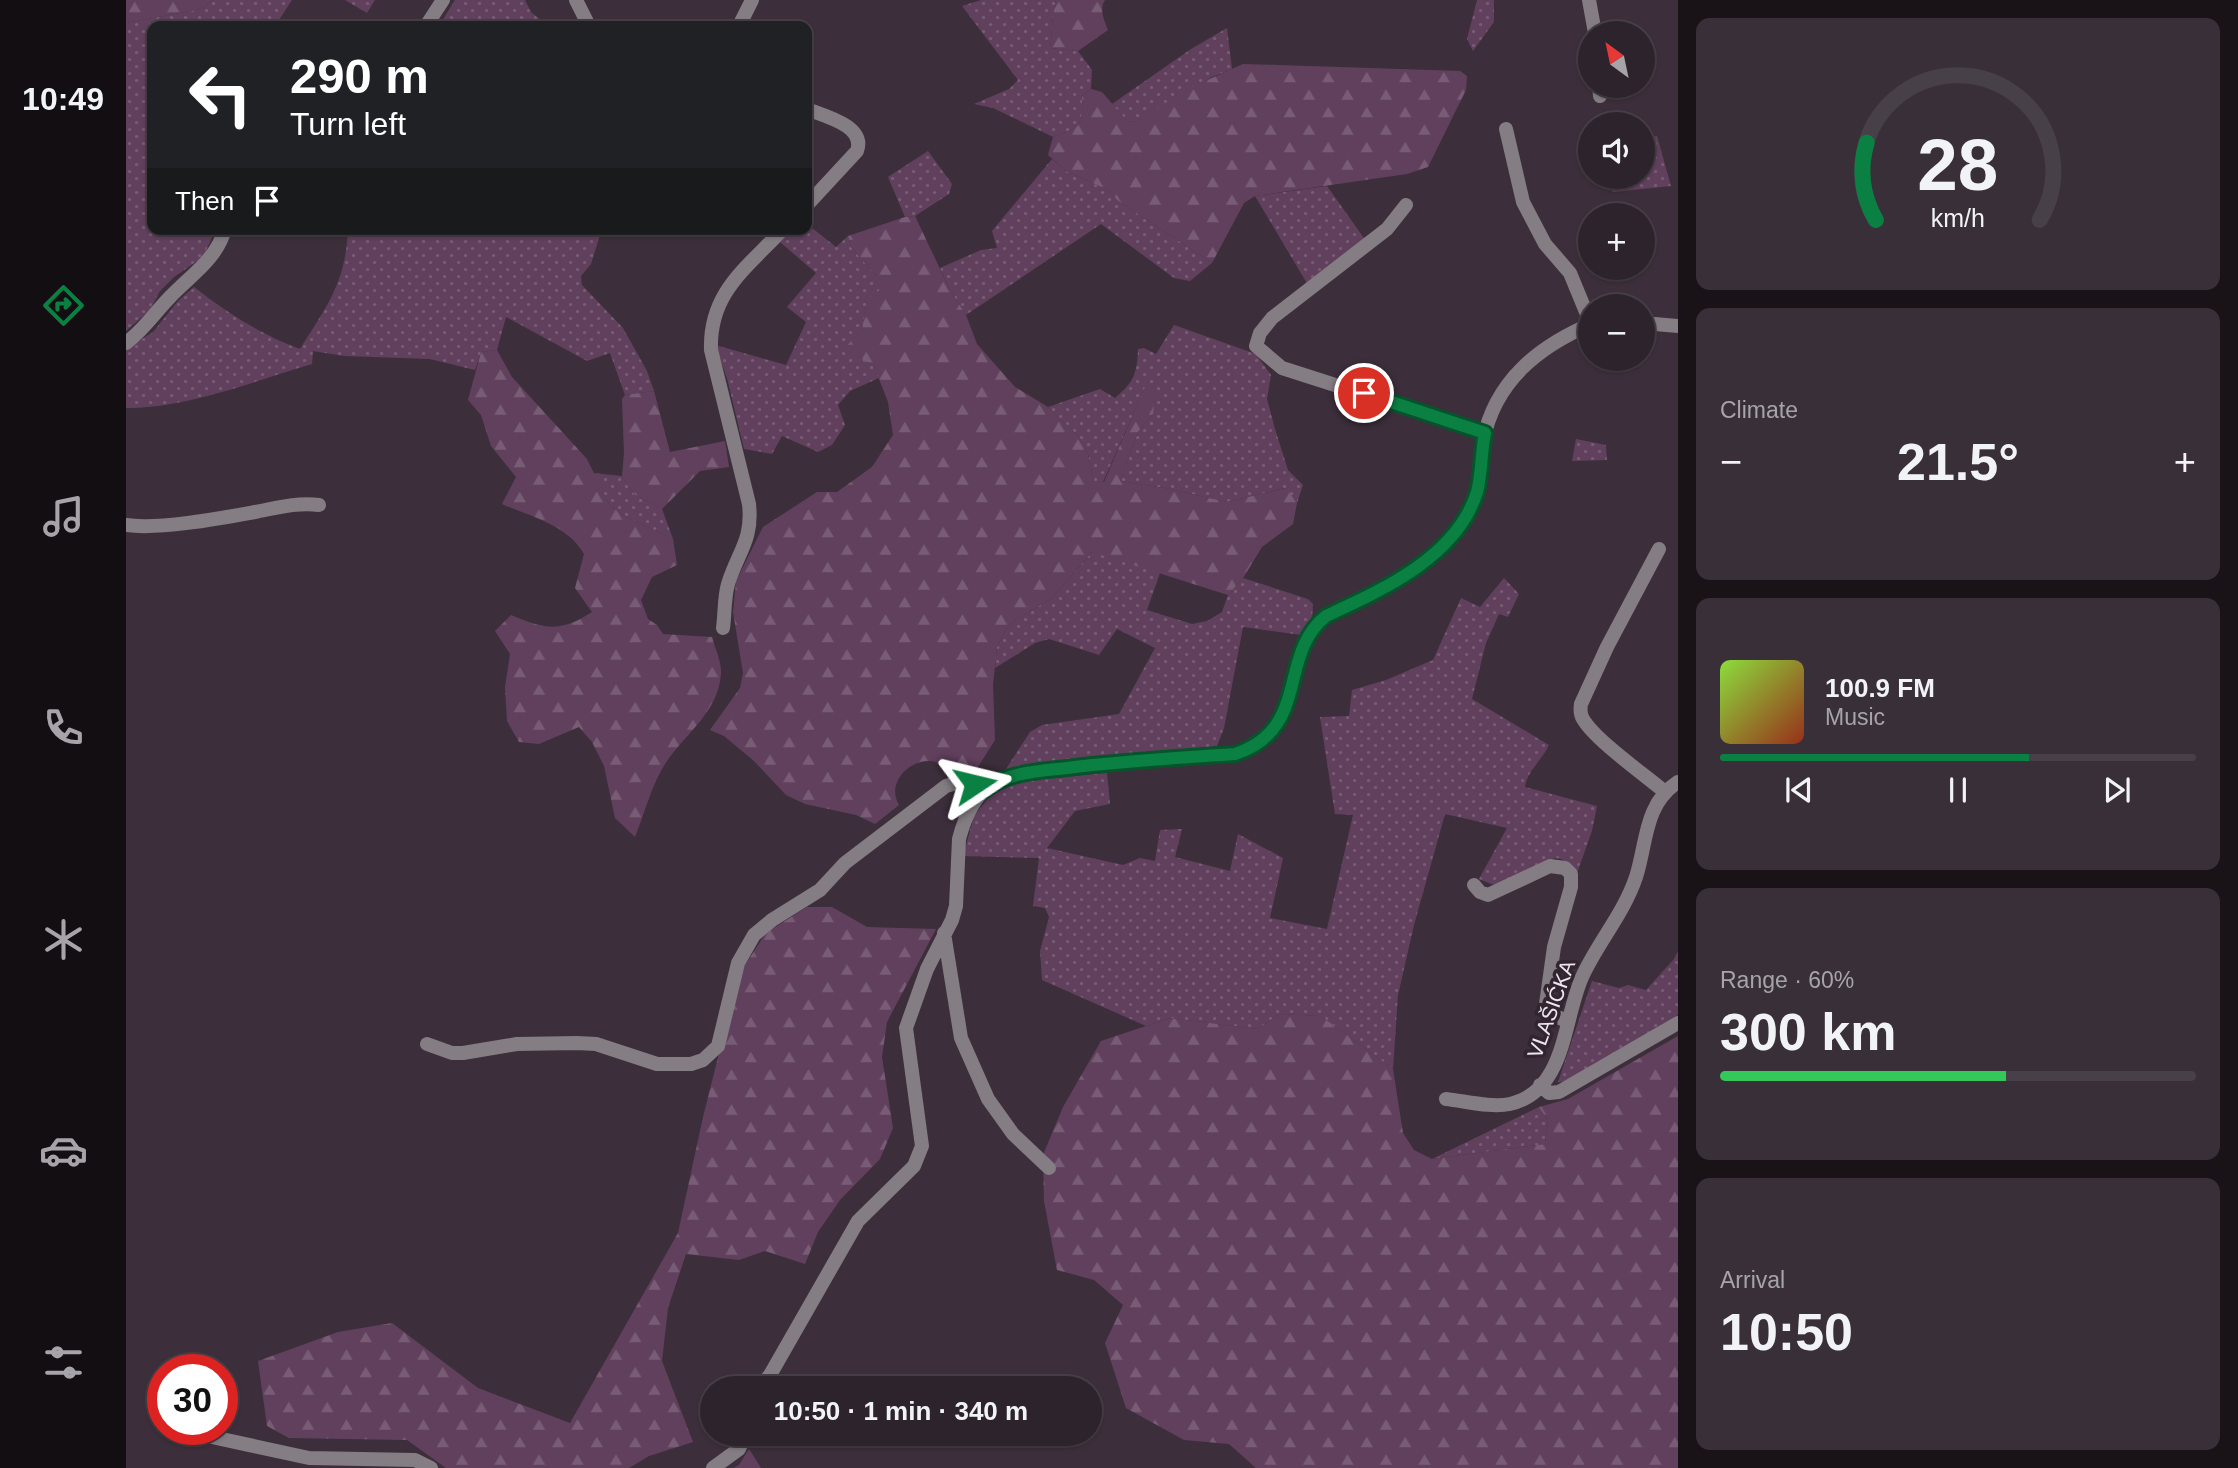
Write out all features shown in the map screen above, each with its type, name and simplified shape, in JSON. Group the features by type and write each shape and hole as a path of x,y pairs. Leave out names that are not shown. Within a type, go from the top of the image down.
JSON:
{"street":[{"path":"429,21 443,0"},
{"path":"576,0 586,21"},
{"path":"742,21 752,0"},
{"path":"1589,0 1593,21"},
{"path":"812,111 848,127 857,136 860,144 857,151 812,200"},
{"path":"1506,129 1523,202 1545,244 1570,273 1579,294"},
{"path":"1406,205 1387,229 1272,318 1261,332 1256,346 1282,368 1485,433"},
{"path":"126,342 140,333 168,299 200,271 219,247 223,235"},
{"path":"723,628 728,586 748,537 751,522 749,504 710,350 710,329 722,295 777,235"},
{"path":"1655,324 1678,326"},
{"path":"769,1376 858,1222 914,1166 922,1146 906,1028 927,969 952,920 956,905 957,848 961,829 979,795 997,782 1019,774 1100,764 1235,754 1250,749 1272,731 1280,719 1306,641 1318,622 1392,585 1414,570 1458,527 1477,491 1485,433 1510,381 1522,366 1546,346 1578,330"},
{"path":"126,525 144,527 294,505 319,505"},
{"path":"1659,549 1607,647 1580,711 1585,723 1665,792"},
{"path":"427,1044 452,1053 463,1053 517,1044 596,1044 657,1064 691,1064 703,1060 718,1046 738,963 744,950 762,927 811,897 845,863 946,786 963,781 985,790"},
{"name":"VLAŠIĆKA","path":"1446,1099 1509,1104 1531,1093 1554,1067 1581,978 1625,904 1636,876 1650,818 1665,792 1678,782"},
{"path":"1474,885 1480,892 1488,895 1550,866 1565,868 1571,874 1571,887 1554,947 1546,1004 1554,1015 1568,1022"},
{"path":"944,933 961,1038 982,1086 1013,1135 1049,1168"},
{"path":"1540,1085 1549,1093 1559,1092 1678,1023"},
{"path":"238,1443 309,1458 415,1460 431,1468"},
{"path":"713,1468 740,1446"}],"green space":[{"path":"126,0 213,0 201,9 126,23"},
{"path":"213,0 292,0 278,21 147,21 147,235 213,235 203,257 174,277 160,291 150,310 126,331 126,23 201,9"},
{"path":"345,0 375,0 367,13"},
{"path":"455,0 525,0 531,12 542,21 442,21"},
{"path":"981,0 1056,0 1050,48 1078,51 1092,70 1091,89 1082,96 1081,120 1075,128 1053,137 993,108 974,104 1009,89 1018,80 962,6"},
{"path":"1056,0 1105,0 1102,11 1108,30 1078,51 1050,48"},
{"path":"1477,0 1494,0 1494,22 1473,51 1467,39"},
{"path":"1227,28 1232,69 1212,77 1136,122 1127,121 1112,104 1191,49"},
{"path":"1243,64 1460,71 1467,76 1466,90 1428,167 1407,174 1255,196 1244,203 1212,263 1117,200 1108,190 1066,171 1048,155 1053,137 1075,128 1081,120 1082,96 1091,89 1102,92 1127,121 1136,122 1185,90"},
{"path":"1657,136 1671,186 1655,188"},
{"path":"928,151 952,184 949,194 915,216 905,217 888,177"},
{"path":"1052,159 1066,171 1108,190 1117,200 1212,263 1190,281 1174,278 1101,224 966,315 940,268 981,250 997,248 992,231"},
{"path":"1327,186 1366,241 1308,285 1255,196"},
{"path":"1612,189 1642,189 1613,192"},
{"path":"915,216 950,290 966,315 977,344 1015,387 1048,407 1077,435 1088,454 1094,482 1104,482 1148,380 1155,396 1153,414 1138,432 1120,481 1227,502 1286,488 1297,503 1293,524 1262,547 1243,578 1228,595 1092,552 1051,599 1015,620 1006,630 997,647 993,685 995,740 976,770 960,774 934,761 914,764 897,782 895,789 899,805 875,824 856,815 805,804 786,795 754,761 724,736 710,730 740,688 743,673 733,612 736,581 763,527 817,492 837,492 872,467 893,435 888,402 874,366 844,349 862,329 867,299 879,291 879,279 851,247 848,236"},
{"path":"812,228 836,247 848,236 851,247 879,279 879,291 867,300 862,329 845,349 874,366 879,378 850,391 838,405 845,425 832,445 818,452 782,436 772,454 744,449 727,378 715,345 786,365 806,322 787,307 816,273 780,242 786,235 812,235"},
{"path":"347,235 600,235 591,264 581,276 582,285 623,328 647,371 654,391 625,395 610,353 587,361 506,317 497,350 481,352 475,370 430,359 344,356 313,351 312,364 244,385 173,404 126,408 126,349 153,332 178,301 194,287 244,322 300,349 333,293"},
{"path":"1174,325 1256,354 1271,375 1267,399 1275,429 1288,470 1303,485 1297,503 1285,488 1227,502 1120,481 1138,432 1153,414 1148,381 1103,482 1094,482 1088,454 1077,435 1048,407 1100,389 1115,398 1133,377 1138,349 1144,348 1156,354"},
{"path":"497,350 512,377 587,459 609,504 624,516 673,539 677,565 652,577 641,600 648,619 657,625 663,634 712,637 719,660 721,674 714,700 667,761 653,788 635,837 615,818 604,766 592,742 579,727 539,744 519,742 507,721 505,687 510,654 495,631 511,615 552,627 581,619 592,612 575,588 584,554 577,544 548,523 502,504 516,477 491,446 481,415 468,400 481,352"},
{"path":"654,391 670,452 725,441 729,467 700,471 662,509 634,494 622,476 622,399 625,395"},
{"path":"1576,439 1606,445 1607,460 1572,461"},
{"path":"593,473 622,476 634,494 662,509 673,539 624,516 609,504"},
{"path":"1093,551 1160,573 1147,610 1192,624 1207,621 1222,612 1228,595 1243,578 1308,599 1313,604 1312,621 1302,635 1243,627 1224,728 1217,746 1006,769 1030,732 1042,725 1119,714 1155,648 1117,629 1099,655 1049,639 1035,643 995,668 997,647 1006,630 1015,620 1051,599"},
{"path":"1504,578 1519,594 1508,617 1499,614 1486,643 1472,699 1549,745 1526,781 1525,787 1597,806 1592,831 1576,876 1568,863 1555,858 1494,885 1479,879 1507,828 1445,814 1414,925 1398,995 1393,1069 1321,1016 1279,1014 1258,1029 1170,1018 1146,1026 1042,980 1040,951 1049,917 1045,908 1033,906 1039,858 963,856 974,816 993,792 1008,782 1107,773 1110,804 1075,811 1047,848 1123,865 1140,858 1155,861 1160,830 1182,829 1175,857 1230,871 1238,834 1283,858 1270,918 1327,929 1353,815 1335,814 1320,717 1349,716 1352,690 1386,680 1433,660 1461,598 1480,607"},
{"path":"807,907 832,907 867,927 936,929 887,1022 882,1057 893,1128 880,1159 840,1200 818,1232 805,1264 765,1251 739,1260 686,1254 668,1308 662,1361 693,1442 649,1456 629,1468 446,1468 407,1440 289,1438 267,1426 258,1361 338,1332 392,1323 478,1388 570,1423 678,1233 703,1117 739,974 766,933"},
{"path":"1678,951 1678,1015 1565,1082 1558,1082 1592,981 1619,988 1628,985 1646,990"},
{"path":"1279,1014 1321,1016 1393,1069 1403,1133 1414,1150 1432,1159 1545,1144 1548,1121 1539,1107 1568,1099 1678,1036 1678,1468 1256,1468 1229,1444 1184,1440 1126,1408 1105,1343 1123,1305 1094,1280 1057,1270 1044,1201 1043,1155 1063,1107 1101,1041 1170,1018 1258,1029"},
{"path":"1539,1107 1548,1121 1545,1144 1432,1159"},
{"path":"749,1449 761,1468 733,1468 739,1465"}],"route":[{"path":"975,784 985,790 997,782 1019,774 1100,764 1235,754 1250,749 1272,731 1290,695 1306,641 1318,622 1392,585 1414,570 1458,527 1477,491 1485,433 1364,393"}]}
